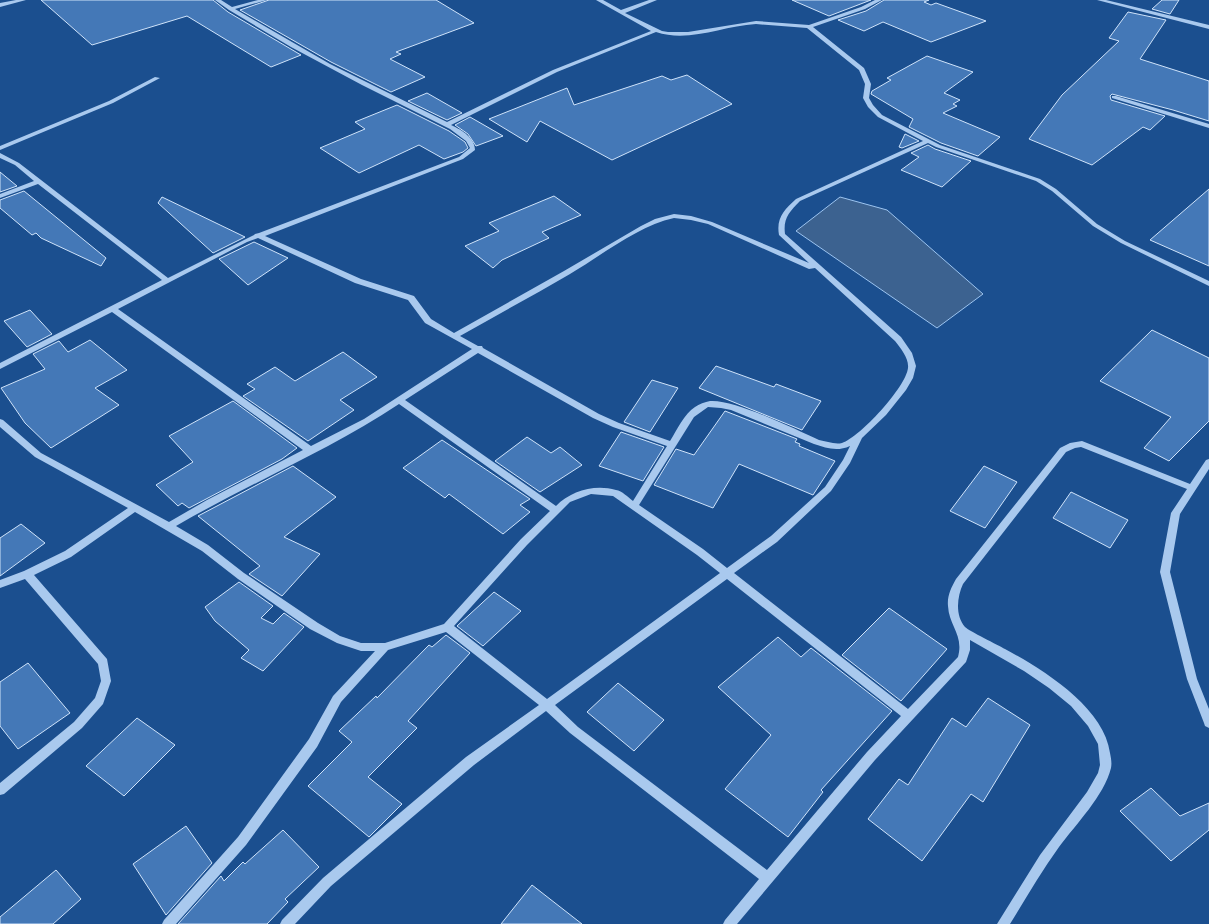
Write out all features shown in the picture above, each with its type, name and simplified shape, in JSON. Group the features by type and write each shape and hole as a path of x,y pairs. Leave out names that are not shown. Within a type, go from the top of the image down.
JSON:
{"street":[{"path":"0,5 23,0"},
{"path":"0,366 257,235 461,158 473,149 473,144 446,125 363,85 218,0"},
{"path":"231,9 264,0"},
{"path":"599,0 655,31 668,34 684,34 749,23 772,23 809,27 863,8 879,0"},
{"path":"622,12 654,0"},
{"path":"1100,0 1209,27"},
{"path":"809,27 862,69 868,84 866,98 870,106 897,126 928,141 1038,180 1054,190 1096,225 1116,238 1209,284"},
{"path":"446,125 555,71 655,31"},
{"path":"0,148 111,102 157,78"},
{"path":"1114,97 1209,126"},
{"path":"286,924 327,882 470,761 774,539 828,489 847,462 858,438 906,385 912,370 911,356 898,339 782,235 779,224 786,211 798,200 928,141"},
{"path":"0,155 17,164 166,280"},
{"path":"0,196 39,181"},
{"path":"456,335 567,273 643,227 657,220 674,216 710,223 819,270"},
{"path":"257,235 358,281 411,298 428,321 479,348 596,416 672,446"},
{"path":"113,309 312,451"},
{"path":"169,526 210,502 367,421 479,348"},
{"path":"399,400 555,510"},
{"path":"634,506 691,415 699,407 712,404 730,407 793,433 831,445 843,446 858,438"},
{"path":"0,422 38,454 136,507 205,548 241,576 314,626 336,638 361,646 386,647 447,627 524,542 567,500 591,491 615,494 727,574 908,715"},
{"path":"729,924 766,877 908,715 962,659 966,651 967,640 956,618 953,599 959,582 1063,450 1074,444 1082,444 1192,488"},
{"path":"1209,462 1176,513 1164,572 1192,679 1209,723"},
{"path":"0,584 27,574 68,554 136,507"},
{"path":"0,790 78,725 99,700 106,681 103,662 27,574"},
{"path":"447,627 547,705 574,730 766,877"},
{"path":"962,631 1001,651 1061,690 1084,713 1099,734 1105,751 1106,766 1096,786 1050,849 1003,924"},
{"path":"168,924 242,841 313,743 337,699 386,647"}],"water":[{"path":"840,197 887,210 983,294 937,328 796,231"}],"building":[{"path":"41,0 213,0 228,12 301,55 271,67 187,16 92,45"},
{"path":"269,0 436,0 474,23 396,52 401,54 390,59 425,77 391,92 331,62 240,10"},
{"path":"792,0 871,0 829,16"},
{"path":"884,0 929,0 924,2 931,5 936,3 986,21 931,42 883,22 864,31 838,20 866,11"},
{"path":"1162,0 1179,0 1170,14 1152,9"},
{"path":"1128,12 1166,20 1140,59 1209,81 1209,121 1112,94 1110,96 1111,100 1165,116 1150,130 1143,127 1092,165 1029,139 1062,95 1119,41 1109,38"},
{"path":"927,56 973,72 944,93 960,100 953,104 957,106 943,113 1000,137 978,156 941,143 909,127 913,119 871,94 872,91 891,80 887,78"},
{"path":"687,75 732,104 612,160 540,121 527,142 489,119 567,88 574,105 662,76 671,80"},
{"path":"427,93 462,113 447,120 408,101"},
{"path":"397,105 449,131 465,142 468,148 463,152 444,159 419,145 359,173 320,148 365,129 355,122"},
{"path":"470,117 503,136 476,146 468,134 455,125"},
{"path":"905,134 919,141 902,148 899,147"},
{"path":"928,145 971,161 942,187 901,170 919,157 911,153"},
{"path":"0,172 17,186 0,192"},
{"path":"1209,189 1209,266 1150,240"},
{"path":"24,191 106,258 101,266 41,238 36,233 32,235 0,208 0,200"},
{"path":"554,196 581,215 542,232 549,238 502,260 493,268 465,246 499,231 489,223"},
{"path":"162,197 245,237 213,253 158,203"},
{"path":"254,242 288,258 248,285 219,259"},
{"path":"30,310 52,334 27,347 4,321"},
{"path":"1152,330 1209,358 1209,421 1169,461 1144,448 1171,417 1100,381"},
{"path":"90,340 127,370 95,388 119,405 51,448 25,423 1,388 45,369 33,354 59,341 68,352"},
{"path":"343,352 377,377 340,400 354,410 308,441 243,396 255,389 247,384 275,367 295,381"},
{"path":"716,366 774,387 776,384 821,401 802,430 699,388"},
{"path":"652,380 678,388 650,432 624,422"},
{"path":"233,401 297,448 282,459 189,508 182,503 178,506 156,485 193,462 169,436"},
{"path":"725,411 797,439 795,442 800,444 799,446 835,461 813,495 739,464 713,508 654,485 676,449 694,455"},
{"path":"621,432 664,447 643,481 599,466"},
{"path":"527,437 551,453 560,447 582,465 540,492 495,461"},
{"path":"442,440 530,499 520,505 530,512 503,534 449,494 445,498 403,468"},
{"path":"293,466 336,497 284,537 320,554 282,596 249,574 260,566 198,516"},
{"path":"984,466 1017,482 985,528 950,511"},
{"path":"1071,492 1128,520 1110,548 1053,518"},
{"path":"21,524 45,543 0,576 0,538"},
{"path":"239,582 273,606 261,618 273,624 284,613 304,627 263,671 241,658 249,650 215,621 205,607"},
{"path":"494,592 521,611 483,646 457,626"},
{"path":"889,608 947,649 901,701 842,655"},
{"path":"446,635 470,653 408,721 417,728 368,777 402,804 369,837 308,786 352,742 339,731 376,696 377,698 429,645 432,647"},
{"path":"778,637 801,657 811,648 892,711 821,790 823,792 788,837 725,789 771,735 718,687"},
{"path":"28,663 70,713 18,749 0,726 0,682"},
{"path":"618,683 664,720 634,751 587,712"},
{"path":"988,698 1030,725 983,802 971,794 922,861 868,819 899,779 908,785 952,718 966,727"},
{"path":"137,718 175,745 124,796 86,766"},
{"path":"1151,788 1180,816 1209,803 1209,830 1171,861 1120,811"},
{"path":"186,826 212,863 166,915 133,864"},
{"path":"283,830 319,867 285,899 288,902 267,924 178,924 221,876 224,881 243,862 245,864"},
{"path":"56,870 81,899 53,924 0,924 0,917"},
{"path":"532,885 582,924 501,924"}]}
